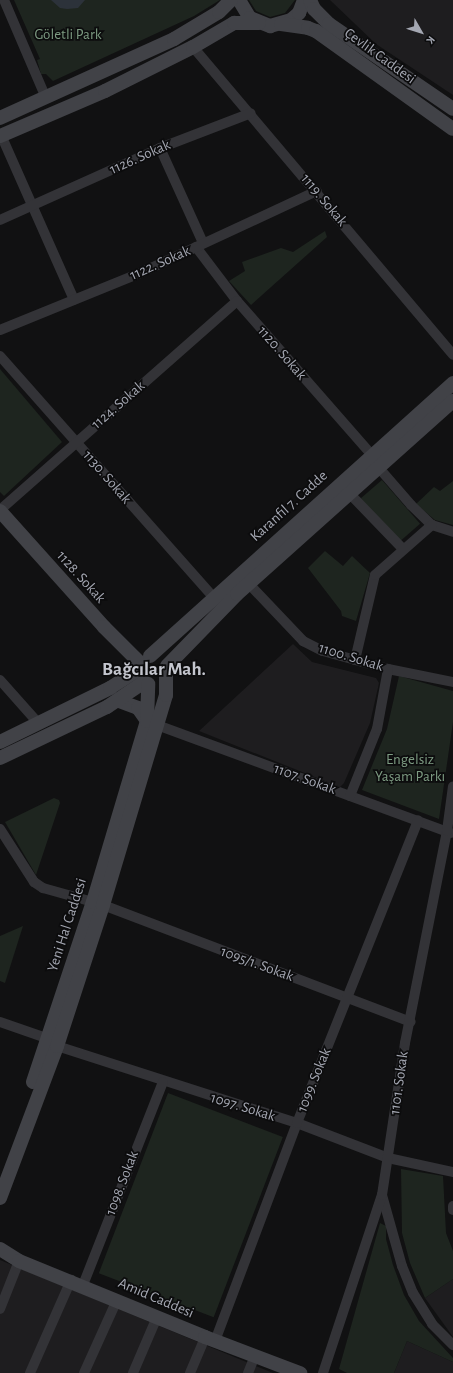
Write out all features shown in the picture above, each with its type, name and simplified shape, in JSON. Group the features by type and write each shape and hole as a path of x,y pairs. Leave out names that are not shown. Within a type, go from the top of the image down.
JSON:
{"street":[{"path":"4,0 46,98"},
{"path":"0,118 174,39 219,12 231,0"},
{"path":"239,0 250,18 259,23"},
{"path":"281,24 299,13 304,0"},
{"name":"Çevlik Caddesi","path":"310,0 314,9 330,24 453,109"},
{"name":"Çevlik Caddesi","path":"0,136 105,91 193,47 234,23 281,24 308,28 316,31 453,129"},
{"name":"1119. Sokak","path":"193,47 317,191 453,355"},
{"name":"1126. Sokak","path":"0,220 160,148 251,113"},
{"path":"0,136 74,300"},
{"name":"1120. Sokak","path":"160,148 199,245 237,301 372,455"},
{"name":"1122. Sokak","path":"0,330 74,300 317,191"},
{"name":"1124. Sokak","path":"0,510 76,441 237,301"},
{"name":"1130. Sokak","path":"0,356 214,598"},
{"name":"Karanfil 7. Cadde","path":"0,758 119,701 144,671 214,598 453,383"},
{"name":"Karanfil 7. Cadde","path":"144,671 160,683 167,671 249,584 453,401"},
{"path":"379,468 411,505 432,525 453,532"},
{"path":"350,494 402,549"},
{"name":"1128. Sokak","path":"0,510 144,671 162,658 167,671"},
{"path":"355,660 375,575 402,549 432,525"},
{"name":"1100. Sokak","path":"249,584 303,641 323,651 388,669 453,682"},
{"path":"350,796 377,729 388,669"},
{"name":"Karanfil 7. Cadde","path":"0,742 144,671"},
{"name":"Yeni Hal Caddesi","path":"0,1171 53,1042 98,903 152,723 144,671"},
{"path":"119,701 138,708 152,723 166,694 167,671"},
{"path":"0,680 39,724"},
{"name":"1107. Sokak","path":"152,723 450,832"},
{"name":"1101. Sokak","path":"323,1373 382,1195 405,1043 411,1022 450,832 453,786"},
{"name":"1099. Sokak","path":"190,1373 210,1339 418,820"},
{"name":"1095/1. Sokak","path":"0,829 34,882 43,888 98,903 411,1022"},
{"name":"1097. Sokak","path":"0,1022 132,1069 162,1082 297,1123 388,1158 453,1172"},
{"path":"0,1198 53,1042"},
{"name":"1098. Sokak","path":"30,1373 77,1283 162,1082"},
{"path":"382,1195 402,1266 413,1293 432,1324 453,1345"},
{"name":"Amid Caddesi","path":"0,1249 19,1260 210,1339 300,1373"},
{"path":"0,1309 19,1260"},
{"path":"84,1373 117,1300"},
{"path":"133,1373 157,1317"},
{"path":"248,1373 255,1356"}],"shaded area":[{"path":"51,0 85,0 78,8 67,9 60,8"},
{"path":"330,0 453,0 453,95 376,44"},
{"path":"293,644 312,662 376,678 379,683 370,723 344,783 340,787 199,731"},
{"path":"0,1260 273,1373 0,1373"},
{"path":"453,1279 453,1337 425,1298"},
{"path":"407,1341 453,1362 453,1373 394,1373"}],"green space":[{"name":"Göletli Park","path":"14,0 220,0 194,16 53,81 46,74 41,74 37,60 40,59"},
{"path":"249,0 295,0 285,13 270,17 256,11"},
{"path":"325,231 327,237 251,305 229,281 245,271 242,262 281,248 293,252"},
{"path":"0,369 62,442 4,496 0,492"},
{"path":"382,480 420,524 399,542 361,498"},
{"path":"453,481 453,525 435,520 416,504 434,487 440,491"},
{"path":"325,551 343,566 352,556 370,573 356,621 342,616 341,611 308,568"},
{"name":"Engelsiz Yaşam Parkı","path":"399,676 453,691 453,722 439,819 362,790 387,729"},
{"path":"54,798 59,800 60,803 36,875 5,822"},
{"path":"23,926 5,983 0,981 0,936"},
{"path":"168,1093 283,1137 214,1317 99,1273"},
{"path":"401,1169 443,1176 446,1233 453,1251 453,1279 425,1298 410,1263 402,1233"},
{"path":"380,1223 386,1226 386,1239 393,1265 404,1295 419,1321 453,1358 453,1362 407,1341 394,1373 347,1373 339,1369"}],"district":[{"name":"Bağcılar Mah.","path":"154,670"}]}
